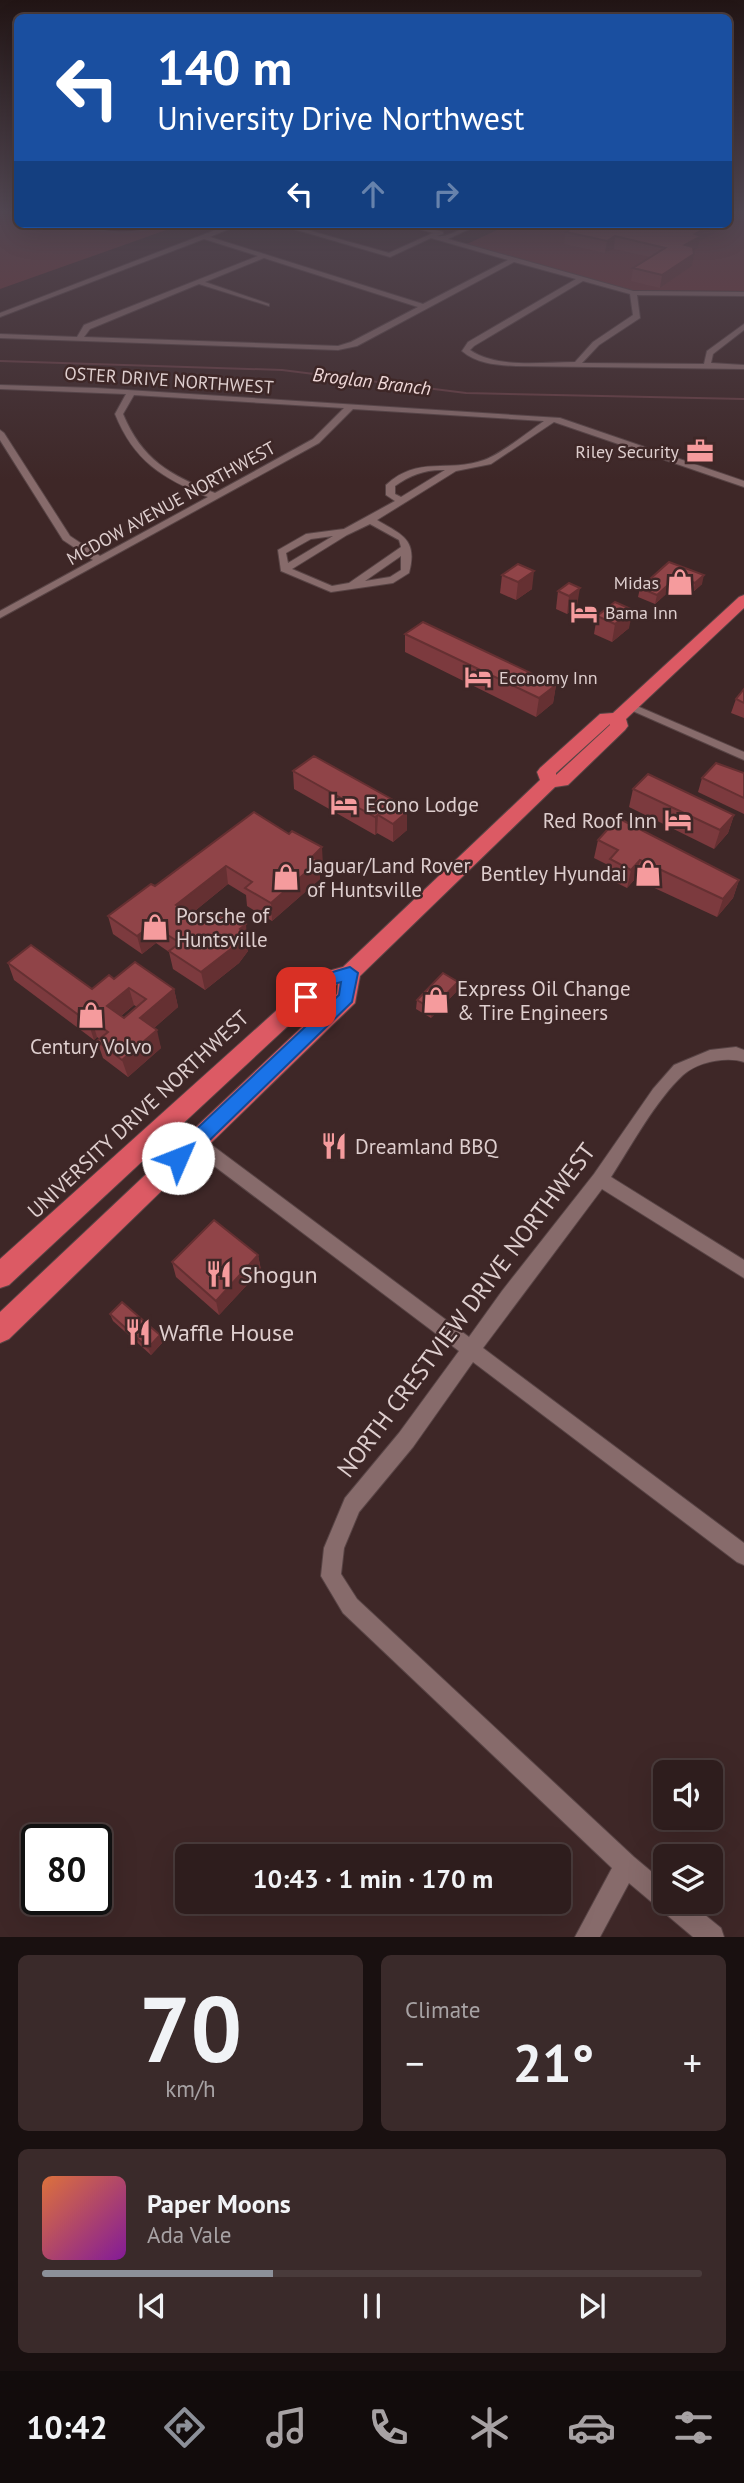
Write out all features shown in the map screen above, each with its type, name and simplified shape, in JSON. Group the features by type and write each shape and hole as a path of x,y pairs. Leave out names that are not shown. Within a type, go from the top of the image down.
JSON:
{"highway":[{"name":"UNIVERSITY DRIVE NORTHWEST","path":"0,1276 324,980 350,973 550,781 562,781 620,726 628,708 744,600"},
{"name":"UNIVERSITY DRIVE NORTHWEST","path":"0,1330 347,997 350,973"}],"street":[{"path":"0,315 41,299"},
{"path":"79,339 88,327 155,299"},
{"path":"250,299 267,305"},
{"path":"400,299 424,307"},
{"path":"0,336 338,348 354,344 438,299"},
{"path":"546,299 482,337 466,351 490,362 516,364 744,368"},
{"path":"577,365 582,355 636,316 634,299"},
{"path":"711,368 707,363 710,353 744,326"},
{"name":"OSTER DRIVE NORTHWEST","path":"0,387 552,419 744,484"},
{"path":"131,393 119,414 125,433 157,471 216,497"},
{"name":"MCDOW AVENUE NORTHWEST","path":"0,615 316,441 350,407"},
{"path":"284,569 453,469 488,461 552,419"},
{"path":"0,433 66,538 99,560"},
{"path":"401,501 391,495 390,485 403,476 424,468 444,466 453,469"},
{"path":"284,569 331,589 393,580 406,571 406,548 403,539 370,520"},
{"path":"284,569 281,552 309,536 346,532"},
{"path":"350,586 406,548"},
{"path":"628,708 744,746"},
{"path":"628,708 744,756"},
{"name":"NORTH CRESTVIEW DRIVE NORTHWEST","path":"653,1888 350,1606 331,1576 334,1548 352,1505 406,1440 508,1297 600,1179 658,1094 679,1069 710,1056 736,1053 744,1056"},
{"path":"195,1142 744,1555"},
{"path":"600,1179 744,1270"},
{"path":"587,1937 626,1865"},
{"path":"684,1914 712,1937"}],"building":[{"path":"669,562 704,575 695,583 678,576 657,595 640,588"},
{"path":"518,564 534,571 518,582 502,575"},
{"path":"569,583 580,588 569,596 558,591"},
{"path":"615,602 633,610 615,624 597,616"},
{"path":"423,622 556,685 539,698 405,634"},
{"path":"744,689 744,703 736,699"},
{"path":"314,756 395,801 392,803 407,812 393,824 378,815 375,817 293,771"},
{"path":"716,763 744,773 744,798 702,778"},
{"path":"648,774 734,815 720,830 633,789"},
{"path":"254,812 289,834 292,831 322,847 312,857 319,861 271,903 245,888 252,882 226,866 176,905 204,922 214,913 220,917 229,913 246,924 240,929 246,933 236,945 201,972 169,951 180,943 152,925 137,936 108,916 151,884 155,886"},
{"path":"618,818 739,880 723,899 640,860 631,870 610,859 618,850 598,840"},
{"path":"31,945 92,989 109,975 114,979 135,962 174,989 140,1018 157,1030 122,1060 97,1041 108,1032 92,1020 88,1022 8,963","holes":["129,988 146,999 124,1018 107,1006"]},
{"path":"443,973 458,982 432,1009 417,1000"},
{"name":"Shogun","path":"214,1220 258,1255 216,1301 172,1262"},
{"name":"Waffle House","path":"122,1302 160,1335 148,1348 110,1314"}],"waterway":[{"name":"Broglan Branch","path":"0,361 282,370 466,393 744,399"}],"place":[{"name":"Riley Security","path":"700,451"},
{"name":"Midas","path":"680,582"},
{"name":"Bama Inn","path":"584,612"},
{"name":"Economy Inn","path":"478,677"},
{"name":"Econo Lodge","path":"344,804"},
{"name":"Red Roof Inn","path":"678,820"},
{"name":"Bentley Hyundai","path":"648,873"},
{"name":"Jaguar/Land Rover of Huntsville","path":"286,877"},
{"name":"Porsche of Huntsville","path":"155,927"},
{"name":"Express Oil Change & Tire Engineers","path":"436,1000"},
{"name":"Century Volvo","path":"91,1015"},
{"name":"Dreamland BBQ","path":"334,1146"},
{"name":"Shogun","path":"219,1274"},
{"name":"Waffle House","path":"138,1332"}],"route":[{"path":"178,1158 347,997 350,973 324,980 306,997"}]}
